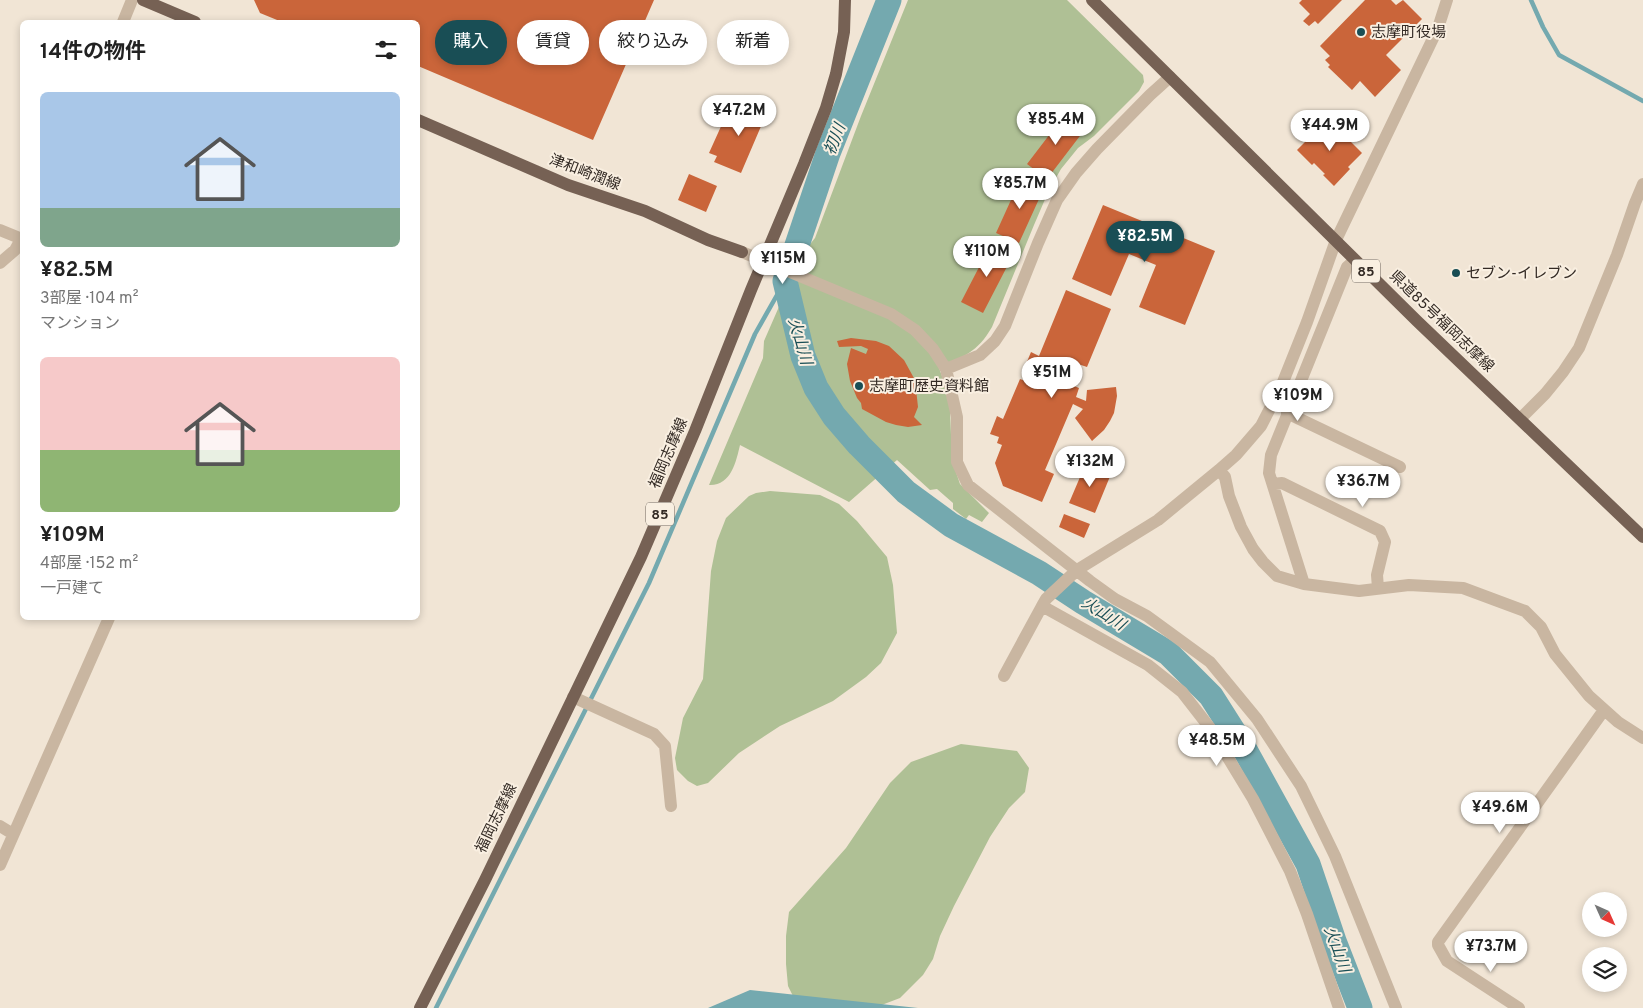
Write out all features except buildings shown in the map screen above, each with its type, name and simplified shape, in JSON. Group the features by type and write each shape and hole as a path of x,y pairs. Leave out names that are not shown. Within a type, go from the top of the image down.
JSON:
{"main road":[{"path":"143,0 190,20"},
{"name":"福岡志摩線","path":"420,1008 577,699 695,431 826,108 836,74 842,40 845,0"},
{"name":"県道85号福岡志摩線","path":"1092,0 1355,260 1643,538"},
{"name":"津和崎潤線","path":"420,121 568,185 645,211 708,240 742,252"}],"street":[{"path":"124,20 132,0"},
{"path":"1004,676 1044,602 1075,573 1158,520 1236,455 1261,426 1281,387 1307,322 1336,240 1438,28 1447,0"},
{"path":"946,369 980,355 995,341 1005,326 1057,200 1097,148 1170,77"},
{"path":"1520,419 1545,394 1579,348 1611,271 1643,184"},
{"path":"0,230 20,238"},
{"path":"0,263 15,250 20,242"},
{"path":"742,252 812,283 891,314 915,330 933,349 946,369 957,416 957,462 968,485 1075,573 1115,599 1147,616 1210,662 1257,720 1301,786 1334,856 1396,1008"},
{"path":"1304,584 1270,473 1271,455 1347,267 1355,260"},
{"path":"1287,413 1400,467"},
{"path":"1219,470 1225,477 1229,496 1252,549 1277,576 1304,584 1359,591 1409,584 1463,588 1525,611 1541,627 1555,654 1574,679 1618,722 1643,738"},
{"path":"1273,484 1282,484 1380,531 1385,542 1377,575 1378,588"},
{"path":"1044,602 1148,665 1182,692 1210,728 1253,799 1290,871 1340,1008"},
{"path":"0,864 108,620"},
{"path":"577,699 654,734 664,746 671,806"},
{"path":"1519,1008 1447,961 1438,942 1604,710"},
{"path":"0,826 14,834"}],"green space":[{"path":"908,0 1067,0 1143,75 1144,82 1139,91 1094,136 1078,148 1061,169 1049,190 992,327 981,343 969,353 939,368 945,384 950,409 952,460 960,484 989,513 982,522 969,515 966,519 953,509 953,503 937,489 930,490 897,460 849,502 740,445 737,459 731,472 723,482 709,485 763,358 764,341 802,254 815,238 861,116"},
{"path":"770,491 820,495 839,504 857,521 887,557 893,585 897,633 881,663 866,677 833,701 780,726 739,753 708,783 697,786 688,781 677,770 675,758 683,718 703,679 711,571 717,541 726,518 749,496"},
{"path":"961,744 1017,751 1029,768 1025,792 1009,808 990,837 954,906 940,936 933,959 923,975 900,998 879,1006 816,1008 795,1000 788,986 786,964 786,936 789,912 846,848 890,783 911,762"}],"water":[{"path":"750,990 918,1008 708,1008"}],"waterway":[{"name":"火山川","path":"889,0 828,153 785,281 803,356 816,388 834,416 859,445 906,492 951,525 1039,573 1168,653 1211,696 1244,748 1308,864 1334,941 1360,1008"},
{"path":"1531,0 1543,27 1559,55 1643,101"},
{"path":"436,1008 649,583 755,334 785,281"}],"place":[{"name":"志摩町役場","path":"1361,32"},
{"name":"セブン-イレブン","path":"1456,273"},
{"name":"志摩町歴史資料館","path":"859,386"}],"water label":[{"name":"初川","path":"834,139"}]}
